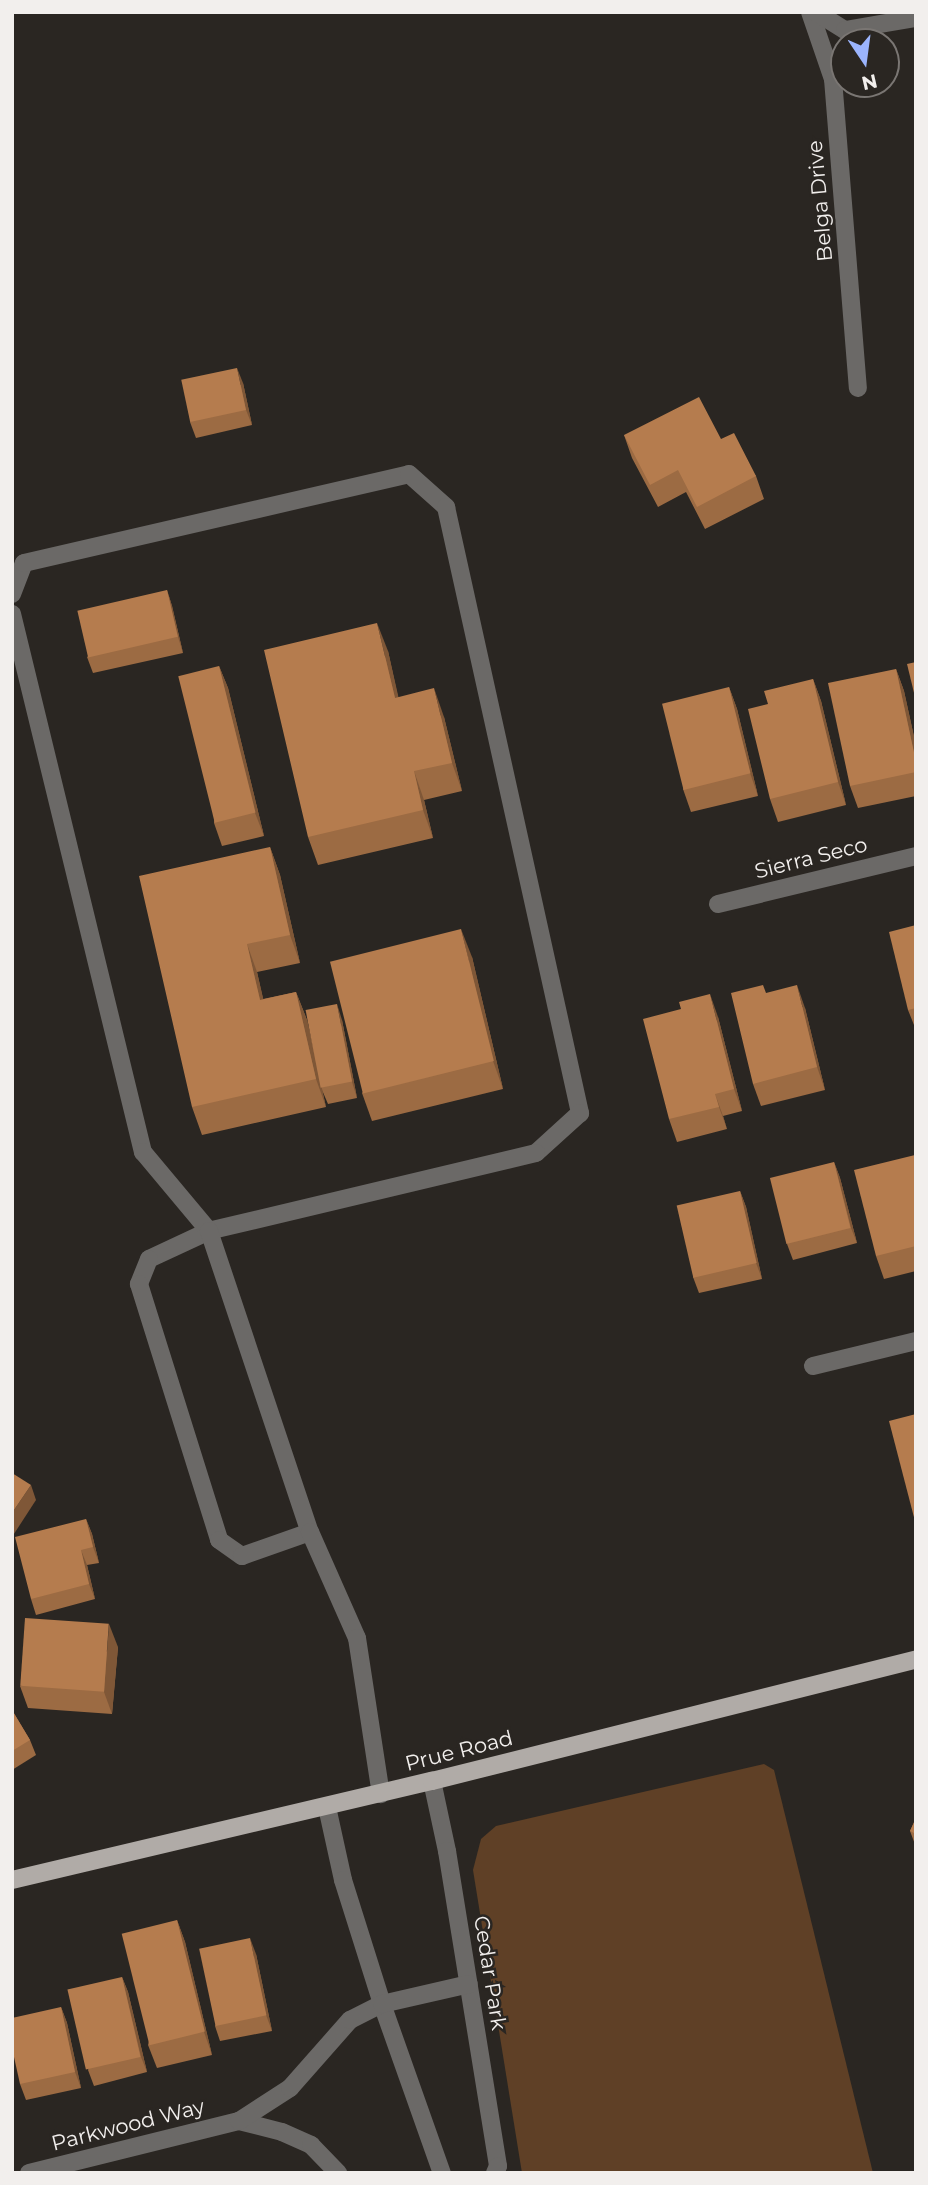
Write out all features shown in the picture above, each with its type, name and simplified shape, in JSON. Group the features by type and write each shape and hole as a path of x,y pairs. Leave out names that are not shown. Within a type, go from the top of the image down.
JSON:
{"main road":[{"name":"Prue Road","path":"12,1880 432,1782 916,1659"}],"street":[{"path":"813,12 845,30 916,18"},
{"name":"Belga Drive","path":"813,12 833,79 858,388"},
{"path":"12,594 24,563 409,474 446,507 580,1113 536,1153 209,1231 149,1259 139,1284 219,1540 242,1556 310,1532"},
{"path":"12,614 143,1152 209,1231 310,1532 357,1638 381,1794"},
{"name":"Sierra Seco","path":"718,904 916,856"},
{"path":"813,1366 916,1342"},
{"name":"Cedar Park","path":"432,1782 447,1851 498,2166 495,2173"},
{"path":"327,1807 343,1880 382,2004 442,2173"},
{"name":"Parkwood Way","path":"29,2173 239,2121 290,2088 350,2021 382,2004 468,1984"},
{"name":"Parkwood Way","path":"239,2121 282,2132 311,2145 338,2173"}],"shaded area":[{"path":"764,1764 774,1770 873,2173 522,2173 473,1870 481,1839 496,1826"}],"building":[{"path":"237,368 246,410 190,422 181,380"},
{"path":"699,397 721,439 734,433 756,476 697,507 678,470 650,485 624,435"},
{"path":"167,590 178,637 88,657 77,611"},
{"path":"377,623 395,698 434,688 452,763 414,771 423,810 308,837 264,650"},
{"path":"916,662 916,701 907,664"},
{"path":"219,666 256,813 215,823 178,676"},
{"path":"896,669 916,772 850,786 828,683"},
{"path":"813,679 838,782 770,799 748,709 768,704 764,691"},
{"path":"729,687 751,773 684,790 662,704"},
{"path":"270,847 290,935 247,944 260,1000 296,992 316,1079 192,1107 139,876"},
{"path":"916,925 916,1008 908,1010 889,932"},
{"path":"461,929 494,1061 363,1094 330,962"},
{"path":"763,985 766,993 797,985 817,1067 753,1084 731,993"},
{"path":"710,994 734,1089 715,1094 719,1107 669,1119 643,1019 681,1009 679,1002"},
{"path":"337,1004 352,1082 321,1088 306,1010"},
{"path":"915,1155 916,1246 876,1256 854,1170"},
{"path":"834,1162 850,1228 786,1244 770,1178"},
{"path":"740,1191 757,1263 693,1278 677,1206"},
{"path":"916,1414 916,1525 889,1421"},
{"path":"12,1473 31,1485 12,1513"},
{"path":"86,1519 93,1547 81,1550 89,1584 31,1599 15,1537"},
{"path":"25,1618 109,1624 104,1692 20,1686"},
{"path":"12,1710 30,1740 12,1751"},
{"path":"916,1818 916,1834 910,1831"},
{"path":"177,1920 205,2032 150,2045 122,1934"},
{"path":"250,1938 266,2015 216,2026 199,1949"},
{"path":"122,1977 140,2057 86,2069 67,1990"},
{"path":"61,2007 75,2072 20,2084 12,2048 12,2018"}]}
